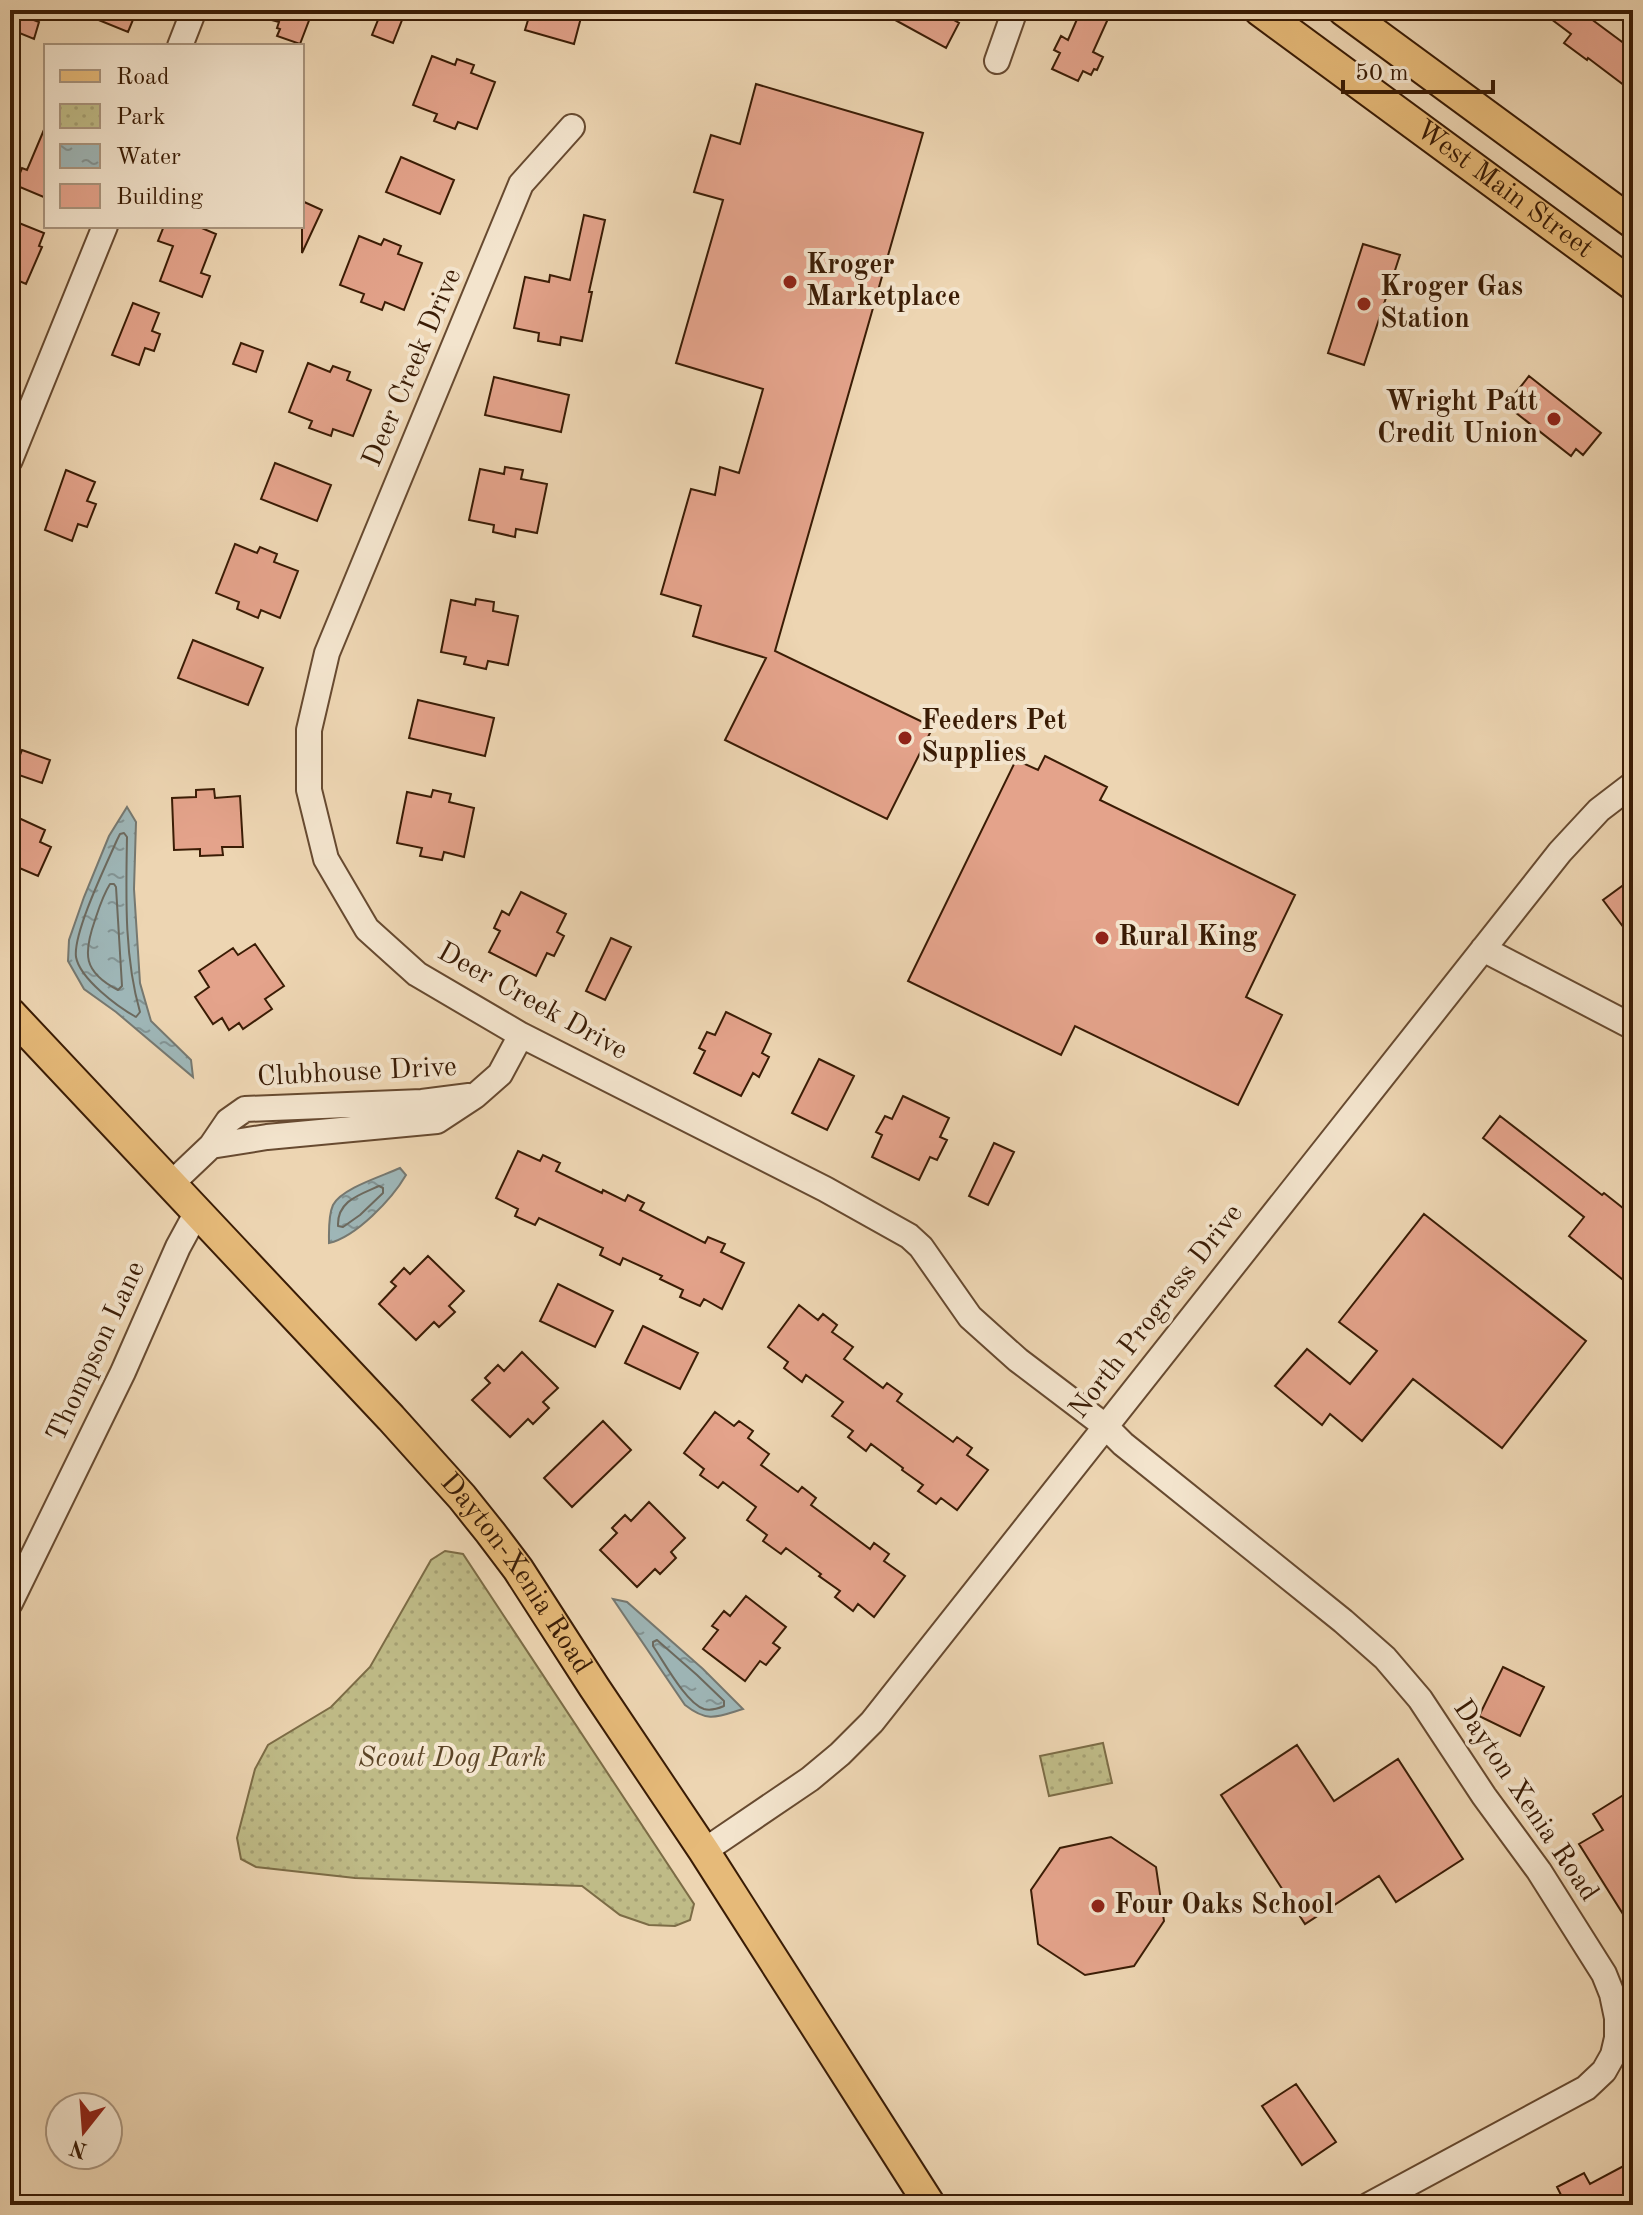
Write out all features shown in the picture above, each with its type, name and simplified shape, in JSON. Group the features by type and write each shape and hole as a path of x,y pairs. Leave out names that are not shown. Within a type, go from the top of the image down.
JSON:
{"main road":[{"name":"West Main Street","path":"1259,10 1633,285"},
{"name":"West Main Street","path":"1343,10 1633,223"},
{"name":"Dayton-Xenia Road","path":"10,1013 391,1418 490,1532 518,1569 704,1851 930,2205"}],"street":[{"path":"181,44 194,10"},
{"path":"997,61 1015,10"},
{"name":"Deer Creek Drive","path":"572,127 521,184 327,653 309,730 309,790 326,859 367,929 417,974 521,1035 825,1189 909,1236 921,1247 970,1317 1018,1360 1105,1426"},
{"path":"10,460 104,228"},
{"name":"North Progress Drive","path":"704,1851 810,1779 872,1722 1581,828 1633,784"},
{"path":"1483,949 1633,1027"},
{"name":"Clubhouse Drive","path":"171,1184 211,1146 267,1137 437,1121 475,1096 500,1074 521,1035"},
{"name":"Thompson Lane","path":"10,1603 197,1212"},
{"name":"Dayton Xenia Road","path":"1105,1426 1123,1444 1343,1621 1401,1675 1539,1871 1604,1974 1612,1994 1617,2038 1613,2055 1595,2081 1369,2205"}],"green space":[{"name":"Scout Dog Park","path":"445,1551 463,1554 694,1904 690,1920 675,1926 649,1925 620,1915 582,1886 355,1878 256,1867 241,1859 237,1838 255,1769 268,1745 331,1707 370,1667 431,1560"},
{"path":"1103,1743 1112,1783 1049,1796 1040,1756"}],"water":[{"path":"127,807 136,822 134,889 140,983 151,1021 191,1060 193,1077 84,989 68,961 69,940 84,897 109,836"},
{"path":"400,1168 406,1175 383,1205 362,1225 329,1243 330,1214 338,1199 354,1188"},
{"path":"613,1599 627,1602 743,1709 713,1717 685,1705"}],"building":[{"path":"74,10 137,10 128,32"},
{"path":"251,10 313,10 300,44 277,36 279,22 250,14"},
{"path":"382,10 404,15 393,43 372,35"},
{"path":"531,10 583,10 574,44 525,30"},
{"path":"877,10 936,10 959,23 946,48"},
{"path":"1081,10 1112,10 1093,52 1103,57 1097,70 1094,69 1091,75 1083,71 1078,81 1052,69 1060,53 1054,50 1061,36 1068,40"},
{"path":"1539,10 1579,10 1633,50 1633,92 1564,43 1571,34"},
{"path":"18,14 39,22 34,39 12,30"},
{"path":"432,56 455,65 457,59 474,65 471,73 495,82 477,129 458,122 455,129 434,121 437,114 413,105"},
{"path":"756,84 923,133 775,651 933,727 887,819 725,740 766,658 693,636 701,606 661,594 691,489 715,495 720,467 739,473 763,389 676,363 723,200 694,192 711,135 740,144"},
{"path":"44,130 44,197 15,185 22,168 27,170"},
{"path":"401,157 454,180 440,214 386,192"},
{"path":"304,202 322,210 302,253 304,228"},
{"path":"584,215 605,220 582,341 561,337 560,345 538,341 539,333 514,328 525,277 549,282 550,275 570,280"},
{"path":"14,221 44,233 39,246 42,247 26,284 10,277 10,231"},
{"path":"163,228 202,228 216,234 201,273 210,276 202,297 160,281 173,246 158,241"},
{"path":"359,236 381,245 384,239 401,246 398,254 422,263 404,310 385,302 382,310 361,302 364,294 340,285"},
{"name":"Kroger Gas Station","path":"1363,244 1400,255 1364,365 1328,353"},
{"path":"133,303 159,313 152,331 160,334 154,351 145,348 139,365 112,355"},
{"path":"241,343 263,351 256,372 233,364"},
{"path":"308,363 330,372 333,366 350,372 347,380 371,390 353,436 333,429 331,436 309,428 312,421 289,412"},
{"name":"Wright Patt Credit Union","path":"1529,376 1601,433 1583,455 1576,449 1571,456 1506,405"},
{"path":"494,377 569,395 561,432 485,415"},
{"path":"275,463 331,485 317,521 261,499"},
{"path":"505,467 523,470 521,479 547,484 537,533 516,529 515,537 493,532 494,525 469,520 480,469 504,474"},
{"path":"66,470 95,482 87,501 96,504 87,527 78,524 72,541 45,530"},
{"path":"235,544 257,553 260,547 277,554 274,562 298,571 280,618 261,610 258,618 237,609 239,602 216,593"},
{"path":"476,599 494,602 493,611 518,616 508,665 488,661 486,669 464,664 466,657 441,652 451,600 475,605"},
{"path":"193,640 263,668 248,705 178,678"},
{"path":"418,700 494,718 485,756 409,738"},
{"path":"22,750 50,760 42,783 13,773"},
{"name":"Rural King","path":"1045,756 1107,787 1100,800 1295,895 1246,997 1282,1015 1238,1105 1075,1026 1061,1055 908,981 1016,760 1038,770"},
{"path":"214,789 215,798 240,796 243,847 222,847 223,855 200,856 200,849 174,850 172,798 196,797 196,790"},
{"path":"433,790 451,794 449,802 474,808 464,857 444,852 442,860 420,856 422,848 397,843 407,792 431,797"},
{"path":"10,814 45,830 40,842 51,847 38,876 10,864"},
{"path":"1633,878 1633,940 1603,900"},
{"path":"521,892 566,914 557,932 564,936 554,956 547,953 536,976 489,952 500,931 494,928 502,911 509,915"},
{"path":"611,938 631,947 605,1000 586,991"},
{"path":"255,944 284,986 265,999 272,1009 243,1029 239,1023 229,1030 222,1018 213,1024 195,997 209,987 199,971 233,948 238,955"},
{"path":"726,1012 771,1034 762,1053 769,1057 759,1077 753,1073 741,1096 694,1073 705,1051 699,1048 707,1032 715,1035"},
{"path":"819,1059 854,1076 827,1130 792,1113"},
{"path":"903,1096 949,1118 940,1137 947,1140 937,1160 930,1157 919,1180 872,1157 882,1135 876,1132 885,1116 892,1119"},
{"path":"1500,1116 1633,1216 1633,1288 1569,1236 1584,1217 1483,1138"},
{"path":"994,1143 1014,1152 988,1205 969,1196"},
{"path":"518,1151 540,1161 543,1155 560,1163 556,1171 602,1193 603,1190 625,1201 628,1195 644,1203 640,1210 705,1243 708,1237 725,1244 721,1252 744,1263 722,1309 704,1299 700,1306 680,1297 683,1290 660,1279 662,1276 623,1258 620,1265 600,1255 603,1248 539,1218 535,1225 515,1216 518,1209 496,1198"},
{"path":"1424,1214 1586,1341 1502,1448 1413,1379 1362,1441 1330,1414 1322,1425 1275,1386 1307,1349 1350,1384 1377,1351 1339,1322"},
{"path":"428,1256 464,1291 449,1306 455,1312 439,1327 434,1322 416,1340 379,1304 396,1286 391,1282 404,1268 410,1274"},
{"path":"558,1284 613,1311 595,1347 540,1321"},
{"path":"799,1305 818,1320 823,1314 837,1325 832,1332 853,1347 844,1359 883,1388 887,1383 902,1394 897,1401 953,1442 957,1437 972,1448 967,1455 988,1470 957,1510 941,1498 936,1504 918,1491 923,1485 871,1444 866,1451 848,1437 853,1431 832,1416 843,1402 806,1375 802,1382 784,1368 788,1362 768,1347"},
{"path":"643,1326 698,1353 680,1389 625,1363"},
{"path":"522,1352 558,1388 543,1402 549,1408 533,1424 528,1419 510,1437 472,1400 490,1383 485,1378 498,1365 504,1371"},
{"path":"715,1412 734,1426 739,1421 753,1431 748,1438 769,1454 761,1465 798,1492 802,1487 816,1498 811,1505 870,1549 874,1543 889,1554 884,1561 905,1576 874,1617 858,1604 853,1611 835,1597 840,1591 786,1548 781,1554 763,1541 767,1535 747,1520 756,1507 723,1482 718,1488 700,1475 704,1469 684,1453"},
{"path":"603,1421 631,1450 572,1507 544,1478"},
{"path":"649,1502 685,1538 671,1552 676,1558 660,1574 655,1569 637,1587 600,1550 617,1533 612,1528 625,1515 631,1521"},
{"path":"746,1596 786,1627 773,1643 780,1648 766,1665 760,1661 745,1681 703,1649 718,1630 712,1626 724,1611 730,1616"},
{"path":"1503,1667 1544,1687 1520,1736 1479,1716"},
{"path":"1297,1745 1334,1801 1398,1759 1463,1859 1396,1902 1379,1876 1305,1924 1221,1795"},
{"path":"1633,1789 1633,1930 1579,1844 1603,1830 1593,1814"},
{"name":"Four Oaks School","path":"1111,1837 1156,1867 1164,1921 1134,1966 1085,1975 1038,1944 1031,1890 1060,1848"},
{"path":"1296,2084 1336,2142 1302,2165 1262,2106"},
{"path":"1633,2161 1633,2205 1566,2205 1557,2187 1584,2173 1590,2184"}],"place":[{"name":"Kroger Marketplace","path":"790,282"},
{"name":"Kroger Gas Station","path":"1364,304"},
{"name":"Wright Patt Credit Union","path":"1554,419"},
{"name":"Feeders Pet Supplies","path":"905,738"},
{"name":"Rural King","path":"1102,938"},
{"name":"Four Oaks School","path":"1098,1906"}]}
